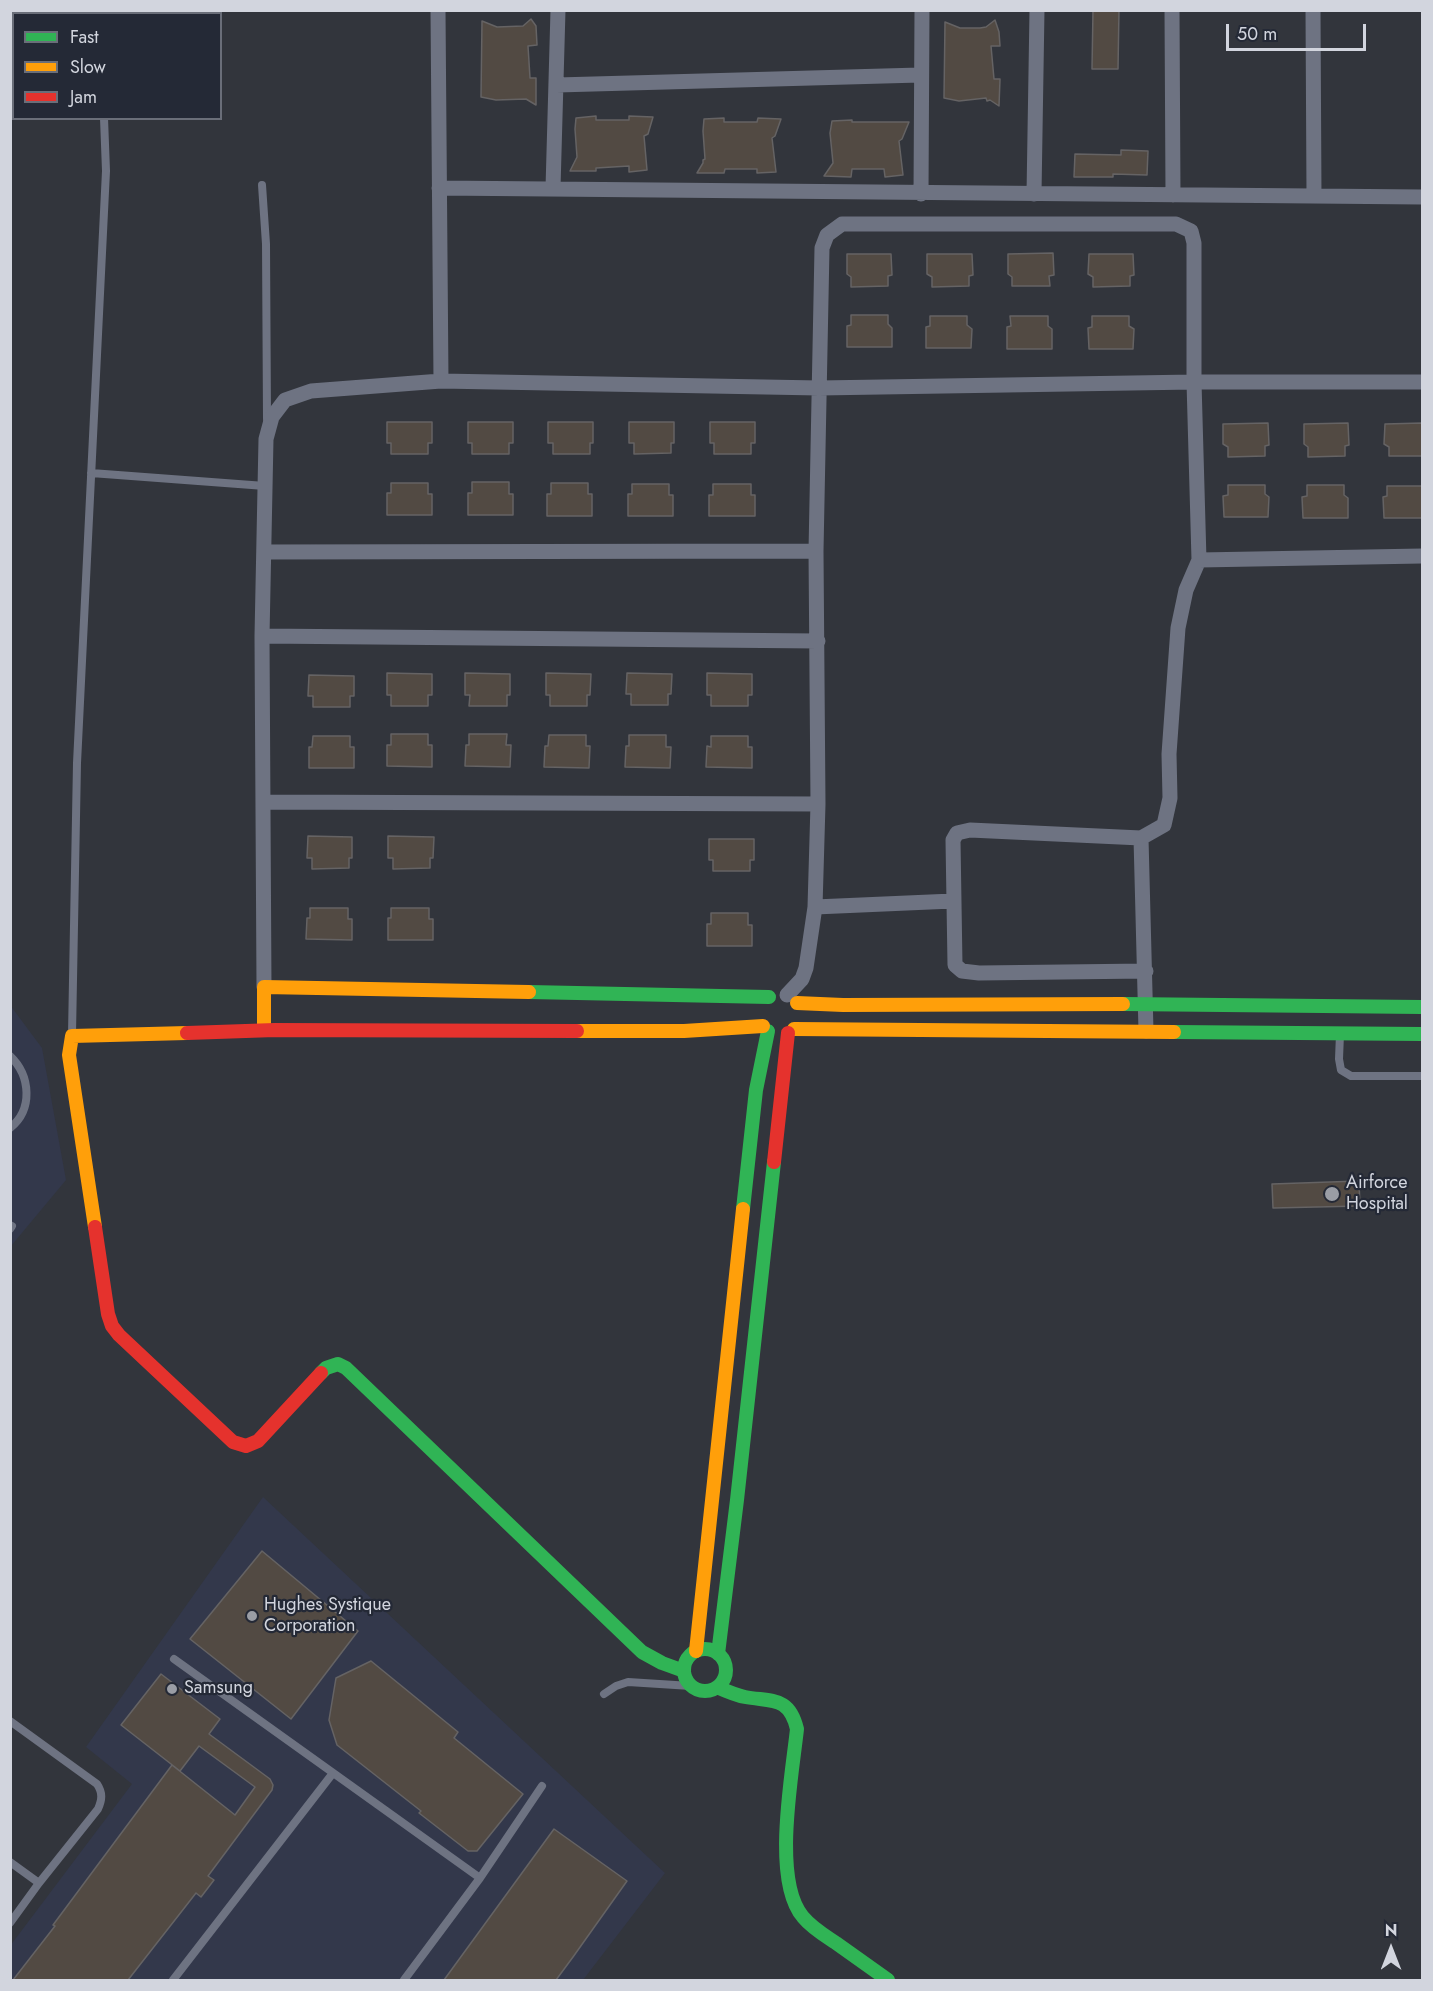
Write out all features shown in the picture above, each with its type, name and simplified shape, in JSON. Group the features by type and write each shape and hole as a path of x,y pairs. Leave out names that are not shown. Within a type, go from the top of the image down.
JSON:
{"street":[{"path":"438,10 441,381"},
{"path":"554,188 558,10"},
{"path":"921,194 922,10"},
{"path":"1034,194 1037,10"},
{"path":"1172,10 1173,195"},
{"path":"1313,10 1314,196"},
{"path":"557,85 920,75"},
{"path":"439,188 1422,197"},
{"path":"792,999 807,968 815,907 818,804 816,551 822,249 827,235 842,224 1176,224 1191,231 1194,243 1194,382 1199,560 1186,590 1178,628 1169,754 1170,798 1164,825 1141,838 970,830 957,833 953,840 955,965 962,970 979,973 1146,971"},
{"path":"264,1030 262,636 265,486 267,435 272,417 285,400 311,392 441,381 819,388 1194,382 1422,382"},
{"path":"264,552 816,551"},
{"path":"1199,560 1422,556"},
{"path":"262,636 818,641"},
{"path":"264,802 818,804"},
{"path":"1141,838 1146,1031"},
{"path":"815,907 953,901"},
{"path":"264,987 769,997 781,993 792,999 843,1005 1147,1004 1422,1007"},
{"path":"696,1651 710,1650 718,1654 724,1663 726,1670 722,1682 717,1687 704,1691 691,1686 684,1671 686,1661 696,1651 756,1090 765,1028 759,1013 764,1001 769,997"},
{"path":"718,1654 791,1031 800,1016 792,999"},
{"path":"684,1671 642,1652 346,1368 338,1364 326,1368 258,1441 246,1446 233,1442 120,1335 112,1326 108,1314 69,1056 72,1036 264,1030 684,1031 765,1028 774,1034 791,1031 1422,1034"},
{"path":"717,1687 746,1698 770,1699 782,1704 795,1716 797,1729 785,1850 792,1896 802,1916 814,1928 888,1980"}],"lane":[{"path":"72,1036 77,763 106,171 104,120"},
{"path":"262,185 266,244 267,435"},
{"path":"91,473 265,486"},
{"path":"1340,1033 1341,1070 1351,1076 1422,1076"},
{"path":"10,1056 16,1061 25,1080 27,1091 26,1106 21,1117 10,1128"},
{"path":"174,1659 480,1878"},
{"path":"604,1694 628,1682 691,1686"},
{"path":"10,1721 97,1784 102,1791 98,1809 10,1923"},
{"path":"173,1980 333,1773"},
{"path":"404,1980 480,1878 542,1786"},
{"path":"10,1862 39,1883"}],"shaded area":[{"path":"10,1005 42,1048 66,1180 11,1246"},
{"path":"263,1497 665,1873 583,1980 11,1980 10,1946 132,1784 86,1747"}],"building":[{"path":"1093,10 1119,10 1118,69 1092,69"},
{"path":"531,19 536,26 537,45 528,46 530,78 536,78 536,105 526,99 496,100 481,97 482,21 497,27 523,26"},
{"path":"995,20 1000,46 991,46 994,79 1000,79 999,106 990,100 987,101 986,98 959,101 944,98 945,22 960,28 980,28 986,27"},
{"path":"596,116 596,120 629,120 629,116 653,117 648,134 644,136 647,170 629,172 629,166 596,168 596,171 570,171 577,157 576,118"},
{"path":"724,118 724,122 757,122 758,118 781,119 775,136 772,138 776,172 757,173 757,169 725,169 724,173 697,173 705,159 704,119"},
{"path":"852,120 852,122 909,122 899,141 903,175 885,177 884,169 852,169 851,177 824,176 833,163 830,133 832,121"},
{"path":"1121,150 1148,151 1147,175 1113,174 1113,177 1074,177 1075,154 1121,155"},
{"path":"1053,253 1054,275 1049,276 1050,286 1012,286 1012,277 1008,274 1008,254"},
{"path":"847,254 891,254 892,275 888,276 888,286 851,287 851,277 847,274"},
{"path":"927,254 972,254 973,275 969,276 969,286 932,287 932,277 927,274"},
{"path":"1089,254 1133,254 1134,275 1130,276 1130,286 1093,287 1093,277 1088,274"},
{"path":"851,315 888,315 888,324 892,328 892,347 847,347 847,326 851,325"},
{"path":"930,316 967,316 967,325 972,329 971,348 926,348 926,327 930,326"},
{"path":"1010,316 1048,316 1048,326 1052,329 1052,349 1007,349 1007,327 1011,326"},
{"path":"1092,316 1129,316 1129,326 1134,329 1133,349 1089,349 1088,328 1092,327"},
{"path":"387,422 432,422 432,443 428,443 428,454 391,454 391,443 387,443"},
{"path":"468,422 513,422 513,443 509,443 509,454 472,454 472,443 468,443"},
{"path":"548,422 593,422 593,443 590,443 590,454 553,454 553,443 548,443"},
{"path":"629,422 674,422 674,443 671,443 671,453 634,454 634,443 629,443"},
{"path":"710,422 755,422 755,443 751,443 751,454 714,454 714,443 710,443"},
{"path":"1268,423 1269,445 1265,446 1265,456 1228,457 1228,447 1223,444 1223,424"},
{"path":"1348,423 1349,445 1345,446 1345,456 1308,457 1308,447 1304,444 1304,424"},
{"path":"1422,423 1422,456 1389,456 1389,447 1384,444 1385,424"},
{"path":"472,482 509,482 509,494 513,494 513,515 468,515 468,493 472,493"},
{"path":"391,483 428,483 428,494 432,494 432,515 387,515 387,493 391,493"},
{"path":"551,483 588,483 588,494 592,494 592,516 547,516 547,494 551,494"},
{"path":"632,484 669,484 669,495 673,495 673,516 628,516 628,494 632,494"},
{"path":"713,484 751,484 751,495 755,495 755,516 709,516 709,495 713,495"},
{"path":"1228,485 1265,485 1265,494 1269,497 1268,517 1224,517 1223,496 1228,495"},
{"path":"1307,485 1344,485 1344,495 1348,498 1348,518 1303,518 1302,497 1307,496"},
{"path":"1387,486 1422,486 1422,518 1384,518 1383,497 1387,496"},
{"path":"387,673 432,674 432,695 428,695 428,706 391,706 391,695 387,695"},
{"path":"465,673 510,674 510,695 507,695 507,706 469,706 470,695 465,695"},
{"path":"546,673 591,674 587,706 550,706 550,695 546,695"},
{"path":"627,673 672,674 668,705 631,705 631,694 626,694"},
{"path":"707,673 752,674 752,695 748,695 748,706 711,706 711,695 707,695"},
{"path":"309,675 354,676 354,696 350,696 350,707 313,707 313,696 308,696"},
{"path":"391,734 428,734 428,745 432,745 432,767 387,766 387,745 391,745"},
{"path":"469,734 507,734 506,745 511,745 510,767 465,766"},
{"path":"549,735 586,735 586,746 590,746 589,768 544,767 545,746 548,746"},
{"path":"629,735 666,735 666,747 671,747 670,768 625,767"},
{"path":"313,736 350,736 350,747 354,747 354,768 309,768 309,747 312,747"},
{"path":"711,736 748,736 748,747 752,747 752,768 706,767 707,746 711,747"},
{"path":"308,836 352,837 352,858 349,858 349,868 312,869 312,858 307,858"},
{"path":"388,836 434,837 430,868 393,869 393,858 388,858"},
{"path":"709,839 754,839 754,860 750,860 750,871 713,871 713,860 709,860"},
{"path":"310,908 348,908 348,919 352,919 352,940 306,939"},
{"path":"391,908 429,908 429,919 433,919 433,940 388,940 388,918 391,918"},
{"path":"711,913 748,913 748,925 752,925 752,946 707,946 707,924 711,924"},
{"path":"1359,1181 1360,1206 1273,1208 1272,1184"},
{"path":"262,1551 358,1631 291,1719 190,1639"},
{"path":"371,1661 458,1732 454,1738 523,1794 477,1851 468,1851 337,1745 329,1720 336,1678"},
{"path":"161,1674 220,1719 209,1734 270,1779 273,1785 272,1790 208,1876 214,1880 201,1897 196,1893 128,1980 13,1980 172,1765 235,1815 255,1787 199,1746 180,1771 121,1725"},
{"path":"554,1829 627,1881 573,1957 556,1980 444,1980"}],"traffic: fast":[{"path":"529,992 769,997"},
{"path":"1123,1004 1422,1007"},
{"path":"743,1209 756,1090 768,1031"},
{"path":"1174,1032 1422,1034"},
{"path":"718,1654 774,1162"},
{"path":"321,1373 326,1368 338,1364 346,1368 642,1652 684,1671"},
{"path":"705,1649 720,1655 726,1670 720,1685 705,1691 690,1685 684,1670 690,1655 705,1649"},
{"path":"717,1687 741,1696 778,1702 794,1718 797,1729 786,1827 788,1879 794,1901 803,1917 814,1928 888,1980"}],"traffic: slow":[{"path":"264,1030 264,987 529,992"},
{"path":"797,1003 843,1005 1123,1004"},
{"path":"577,1031 684,1031 763,1026"},
{"path":"794,1029 1174,1032"},
{"path":"95,1227 69,1055 72,1036 187,1033"},
{"path":"696,1651 743,1209"}],"traffic: jam":[{"path":"187,1033 275,1030 577,1031"},
{"path":"774,1162 788,1033"},
{"path":"95,1227 108,1314 112,1326 233,1442 246,1446 258,1441 321,1373"}],"place":[{"name":"Airforce Hospital","path":"1332,1194"},
{"name":"Hughes Systique Corporation","path":"252,1616"},
{"name":"Samsung","path":"172,1689"}]}
